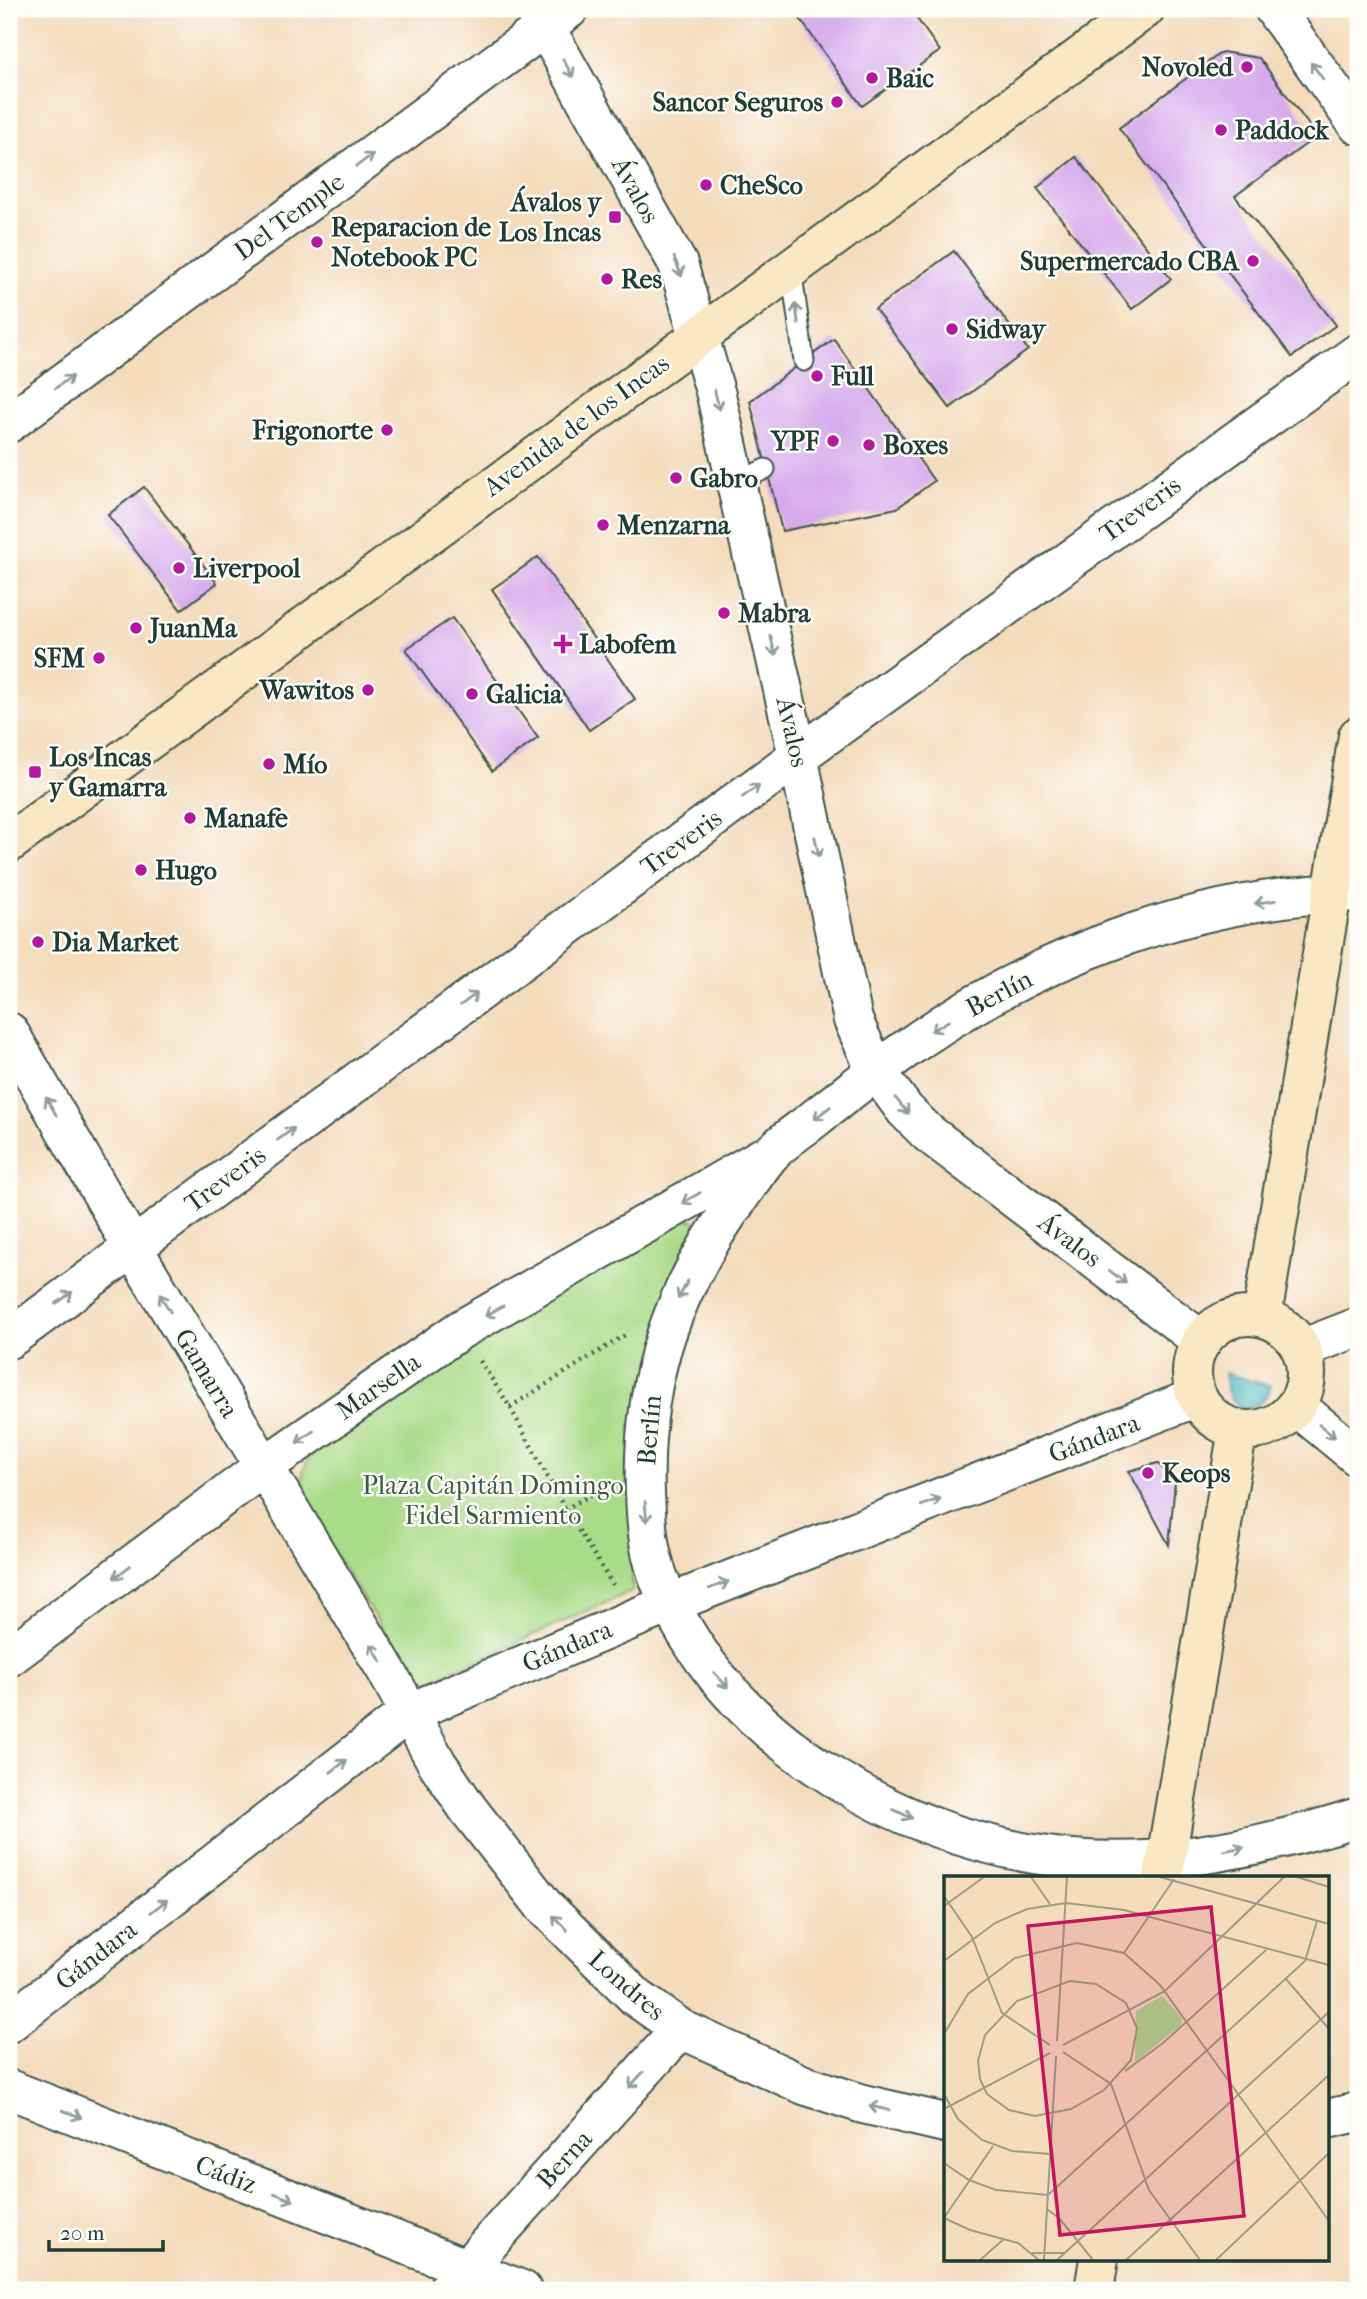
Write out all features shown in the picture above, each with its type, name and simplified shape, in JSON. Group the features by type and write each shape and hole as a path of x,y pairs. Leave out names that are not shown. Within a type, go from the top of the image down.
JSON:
{"street":[{"name":"Avenida de los Incas","path":"9,843 1145,9"},
{"path":"1274,9 1358,125"},
{"name":"Ávalos","path":"550,15 678,264 699,335 750,476 798,756 853,1020 876,1072 905,1110 928,1133 1202,1341"},
{"name":"Del Temple","path":"9,423 550,15"},
{"name":"Treveris","path":"9,1339 798,756 1358,353"},
{"path":"1262,1317 1345,892 1358,736"},
{"name":"Berlín","path":"1345,892 1261,902 1192,916 1124,936 1080,953 994,994 933,1030 772,1152 713,1233 676,1304 656,1370 648,1410 644,1465 652,1560 669,1604 702,1660 747,1708 796,1751 851,1788 909,1818 971,1840 1035,1854 1165,1868 1306,1834 1358,1817"},
{"name":"Gamarra","path":"9,1032 132,1248 386,1670 408,1713"},
{"name":"Marsella","path":"9,1657 262,1467 460,1330 772,1152"},
{"path":"1245,1316 1262,1317 1285,1328 1301,1349 1306,1363 1303,1393 1296,1406 1284,1418 1270,1426 1254,1430 1238,1429 1213,1418 1197,1397 1191,1368 1202,1341 1213,1328 1228,1320 1245,1316"},
{"path":"1301,1349 1358,1327"},
{"name":"Gándara","path":"9,2023 408,1713 634,1618 1197,1397"},
{"path":"1296,1406 1358,1457"},
{"path":"1165,1868 1238,1429"},
{"name":"Londres","path":"408,1713 468,1809 544,1906 637,1998 681,2029 804,2085 863,2104 944,2123"},
{"name":"Berna","path":"456,2279 681,2029"},
{"name":"Cádiz","path":"9,2090 456,2279 522,2290"},
{"path":"1328,2119 1358,2112"},
{"path":"1094,2290 1099,2260"}],"lane":[{"path":"791,268 804,361"}],"path":[{"path":"510,1407 676,1304"},
{"path":"460,1330 510,1407 565,1509 634,1618"}],"green space":[{"name":"Plaza Capitán Domingo Fidel Sarmiento","path":"681,1214 696,1222 701,1234 635,1484 632,1591 430,1681 407,1667 302,1503 303,1470 314,1449"}],"water":[{"path":"1225,1373 1271,1386 1261,1402 1244,1409 1229,1394"}],"building":[{"name":"Baic","path":"793,9 910,9 940,51 862,106"},
{"path":"1222,52 1259,58 1317,136 1235,196 1336,325 1292,357 1119,128"},
{"path":"1076,157 1171,279 1132,309 1037,188"},
{"name":"Sidway","path":"954,251 1028,350 950,408 875,309"},
{"name":"YPF","path":"834,339 934,481 897,508 782,531 750,401"},
{"path":"144,487 217,583 181,610 108,515"},
{"name":"Labofem","path":"538,557 635,699 589,730 492,589"},
{"name":"Galicia","path":"452,618 538,738 492,771 406,649"},
{"path":"1158,1463 1175,1482 1169,1545 1129,1471"}],"place":[{"name":"Novoled","path":"1247,67"},
{"name":"Baic","path":"872,78"},
{"name":"Sancor Seguros","path":"837,102"},
{"name":"Paddock","path":"1221,130"},
{"name":"CheSco","path":"706,185"},
{"name":"Ávalos y Los Incas","path":"615,217"},
{"name":"Reparacion de Notebook PC","path":"317,242"},
{"name":"Supermercado CBA","path":"1253,261"},
{"name":"Res","path":"607,279"},
{"name":"Sidway","path":"952,329"},
{"name":"Full","path":"817,376"},
{"name":"Frigonorte","path":"387,430"},
{"name":"YPF","path":"833,441"},
{"name":"Boxes","path":"869,445"},
{"name":"Gabro","path":"676,478"},
{"name":"Menzarna","path":"603,525"},
{"name":"Liverpool","path":"179,568"},
{"name":"Mabra","path":"724,613"},
{"name":"JuanMa","path":"136,628"},
{"name":"Labofem","path":"563,644"},
{"name":"SFM","path":"99,658"},
{"name":"Wawitos","path":"368,690"},
{"name":"Galicia","path":"472,694"},
{"name":"Mío","path":"269,764"},
{"name":"Los Incas y Gamarra","path":"35,772"},
{"name":"Manafe","path":"190,818"},
{"name":"Hugo","path":"141,870"},
{"name":"Dia Market","path":"38,942"},
{"name":"Keops","path":"1148,1473"}]}
